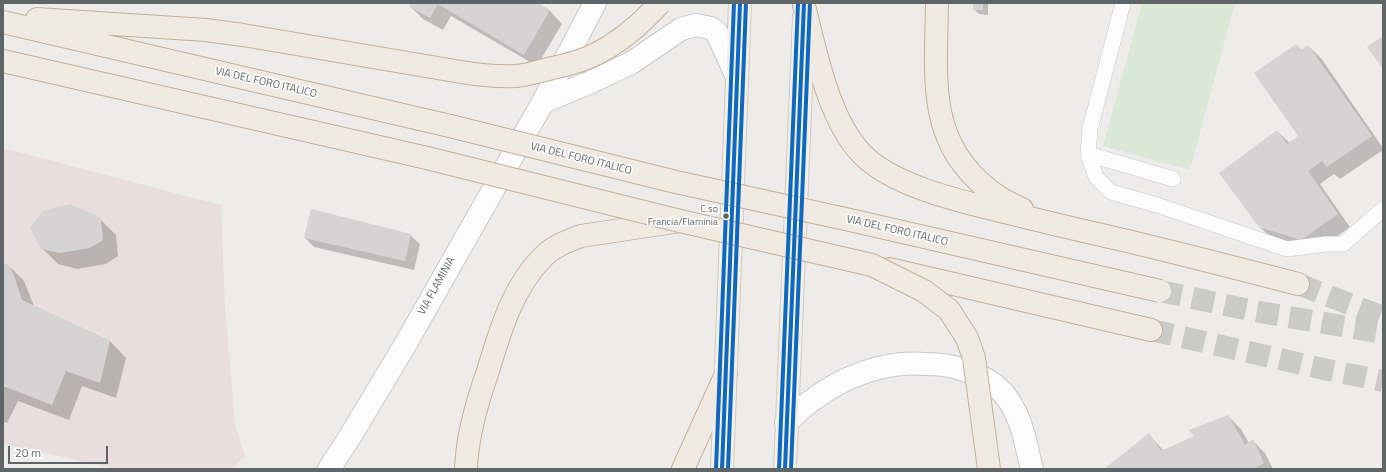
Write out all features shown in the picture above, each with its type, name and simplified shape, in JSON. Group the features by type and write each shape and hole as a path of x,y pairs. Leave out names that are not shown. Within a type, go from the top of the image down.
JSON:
{"highway":[{"path":"3,17 206,30 461,72 517,76 533,74 594,55 616,42 644,19 660,3"},
{"path":"937,3 937,89 944,128 954,150 964,166 980,182 1001,198 1048,223"},
{"path":"804,5 821,69 837,116 852,142 866,157 881,169 930,191 981,206 1298,284"},
{"name":"VIA DEL FORO ITALICO","path":"3,22 450,126 676,182 1160,291"},
{"path":"3,61 427,158 680,221 1151,330"},
{"path":"466,469 468,447 476,407 499,337 511,306 522,284 544,256 566,242 581,236 680,221"},
{"path":"872,265 910,283 937,299 949,310 967,338 974,358 989,469"},
{"path":"682,469 726,374"}],"main road":[{"path":"722,469 736,75 740,3"},
{"path":"785,469 804,5"}],"street":[{"name":"VIA FLAMINIA","path":"329,469 398,357 542,102 595,3"},
{"path":"542,102 632,63 681,29 696,25 711,28 717,33 736,75"},
{"path":"786,423 811,401 839,384 863,372 901,363 954,367 982,377 1002,392 1016,411 1021,424 1032,469"}],"lane":[{"path":"1123,3 1090,129 1088,154 1096,177 1111,192 1157,205 1287,249 1326,244 1343,244 1383,209"},
{"path":"1088,154 1173,178"}],"shaded area":[{"path":"3,148 221,205 225,306 235,424 245,456 232,469 116,469 3,444"}],"green space":[{"path":"1142,3 1235,3 1190,170 1103,146"}],"building":[{"path":"411,3 538,3 550,10 524,55 438,4 430,18 409,6"},
{"path":"973,3 983,3 983,10 973,10"},
{"path":"1383,36 1383,69 1367,47"},
{"path":"1296,44 1301,50 1308,45 1372,136 1327,167 1322,161 1308,171 1338,214 1301,240 1259,227 1219,173 1277,130 1287,144 1298,136 1254,73"},
{"path":"70,204 101,218 103,240 90,248 60,253 41,249 30,228 43,211"},
{"path":"311,209 411,234 405,261 304,238"},
{"path":"3,264 8,264 14,275 22,300 110,341 100,383 66,371 52,405 3,386"},
{"path":"1228,415 1245,445 1253,439 1264,463 1254,469 1104,469 1149,433 1161,451 1194,436 1189,430"}],"tunnel":[{"path":"1298,284 1383,317"},
{"path":"1160,291 1254,311 1383,333"},
{"path":"1151,330 1383,381"}],"transit line":[{"path":"716,469 734,3"},
{"path":"722,469 740,3"},
{"path":"728,469 746,3"},
{"path":"779,469 798,3"},
{"path":"785,469 804,3"},
{"path":"791,469 810,3"}],"place":[{"name":"C.so Francia/Flaminia","path":"726,216"}]}
